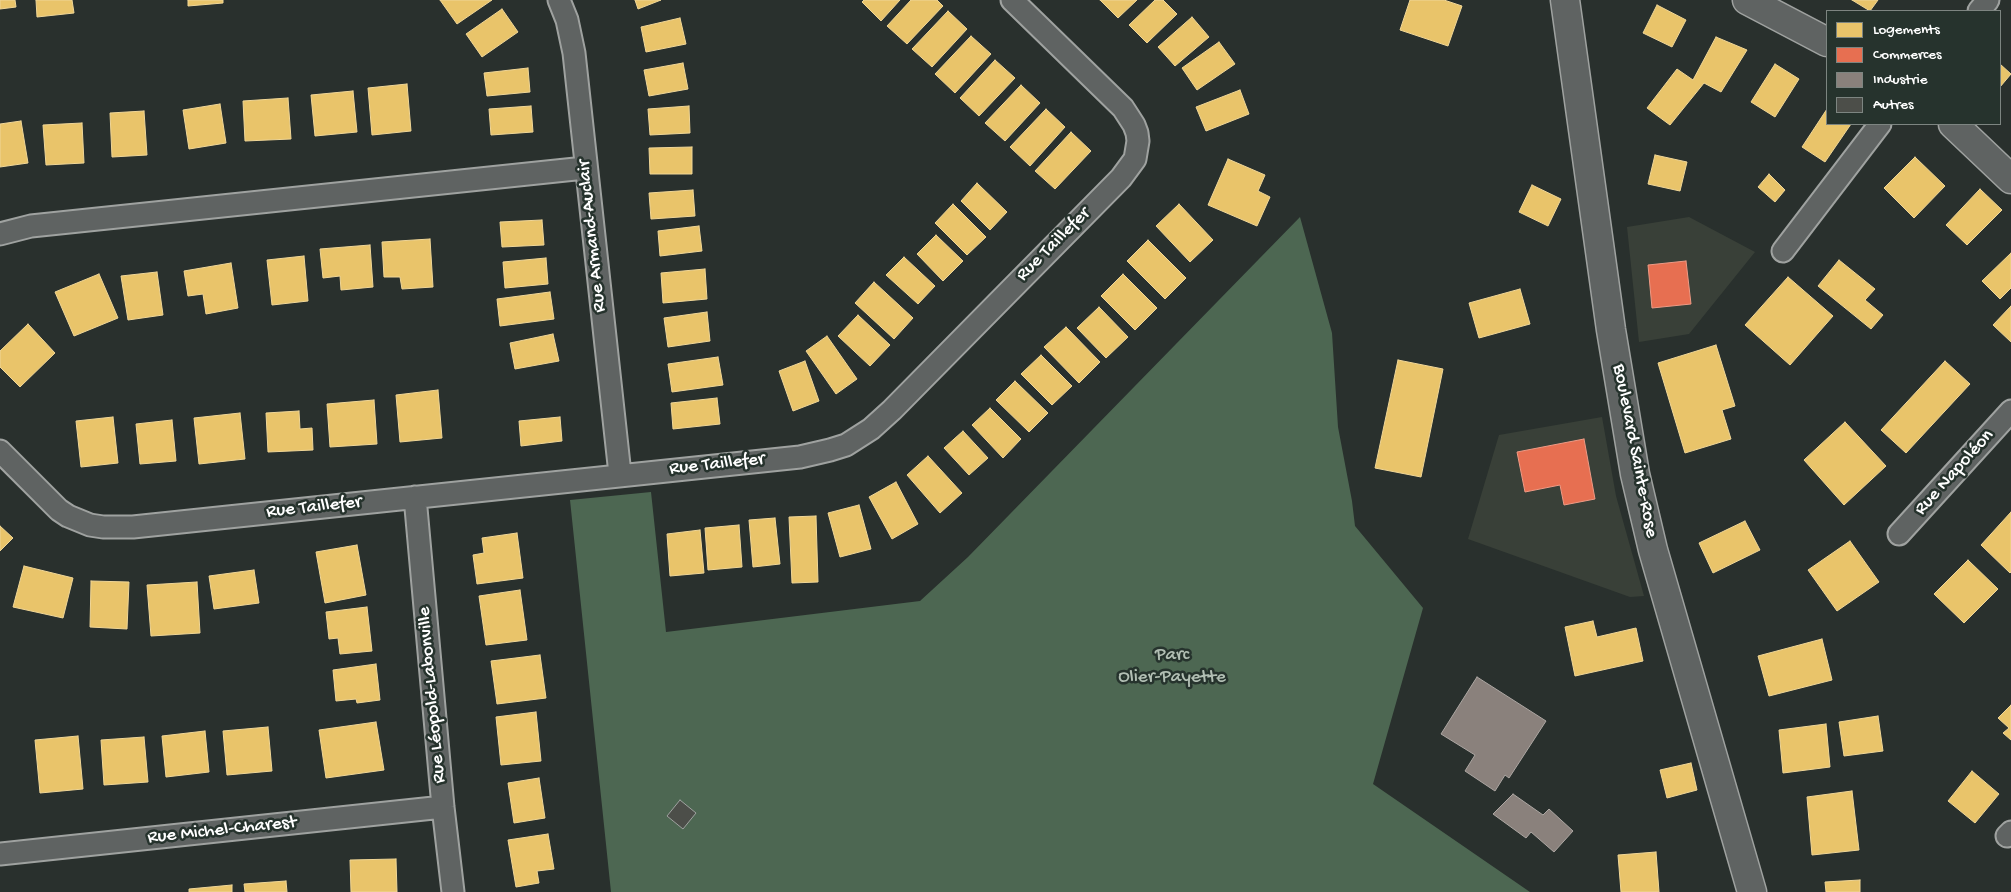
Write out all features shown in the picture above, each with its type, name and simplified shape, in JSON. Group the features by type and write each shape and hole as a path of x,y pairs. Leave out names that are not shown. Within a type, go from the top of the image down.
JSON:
{"street":[{"name":"Rue Armand-Auclair","path":"559,0 567,20 574,53 585,168 620,474"},
{"name":"Rue Taillefer","path":"0,451 59,510 78,521 103,527 133,527 620,474 800,457 830,450 860,437 892,410 1130,167 1135,159 1138,141 1134,125 1123,108 1012,0"},
{"name":"Boulevard Sainte-Rose","path":"1565,0 1611,330 1635,474 1653,550 1752,892"},
{"path":"1747,0 1826,41"},
{"path":"1980,10 1988,0"},
{"path":"1783,251 1879,125"},
{"path":"1954,125 2011,179"},
{"path":"0,234 41,225 585,168"},
{"name":"Rue Napoléon","path":"1899,534 2011,411"},
{"name":"Rue Léopold-Labonville","path":"415,497 443,807 453,892"},
{"name":"Rue Michel-Charest","path":"0,854 443,807"}],"shaded area":[{"path":"1689,217 1755,252 1689,334 1639,342 1627,227"},
{"path":"1602,417 1616,496 1644,596 1630,597 1468,539 1499,435"}],"green space":[{"name":"Parc Olier-Payette","path":"1300,217 1332,333 1338,427 1355,526 1423,608 1373,784 1530,892 611,892 570,500 651,492 666,632 920,601 968,557"}],"building: Logements":[{"path":"0,0 15,0 16,7 0,9"},
{"path":"36,0 72,0 74,13 37,17"},
{"path":"188,0 223,0 223,3 188,6"},
{"path":"440,0 492,0 457,24"},
{"path":"635,0 661,0 638,9"},
{"path":"864,0 900,0 881,21 862,2"},
{"path":"911,0 937,0 943,6 907,44 887,26"},
{"path":"1100,0 1137,0 1118,18"},
{"path":"1155,0 1163,0 1177,14 1147,43 1129,25"},
{"path":"1410,0 1444,0 1462,6 1448,46 1400,30"},
{"path":"1852,0 1878,0 1871,10"},
{"path":"1657,5 1686,20 1672,47 1643,33"},
{"path":"502,9 518,32 482,57 466,34"},
{"path":"948,11 967,29 932,67 912,49"},
{"path":"1192,17 1209,37 1175,66 1158,47"},
{"path":"680,18 686,44 646,52 641,27"},
{"path":"971,36 991,54 955,93 935,74"},
{"path":"1716,37 1747,50 1721,92 1704,83 1670,125 1647,108 1677,69 1693,80"},
{"path":"1219,42 1235,64 1197,90 1182,68"},
{"path":"995,60 1015,78 979,116 960,98"},
{"path":"683,63 688,89 649,96 644,70"},
{"path":"1775,64 1799,79 1775,117 1751,102"},
{"path":"2001,65 2011,74 2001,86"},
{"path":"528,68 530,92 487,96 484,73"},
{"path":"407,84 411,131 372,135 368,88"},
{"path":"1021,85 1040,103 1005,141 985,123"},
{"path":"1240,90 1249,114 1206,131 1196,107"},
{"path":"353,91 357,132 315,136 311,95"},
{"path":"288,98 291,139 245,141 243,101"},
{"path":"220,104 226,143 189,149 183,110"},
{"path":"531,106 533,132 491,135 489,109"},
{"path":"689,106 690,133 650,135 648,109"},
{"path":"1046,109 1065,127 1030,166 1010,147"},
{"path":"144,111 147,155 112,157 110,113"},
{"path":"1826,111 1826,125 1850,125 1825,162 1802,147"},
{"path":"21,121 28,163 0,167 0,124"},
{"path":"82,123 84,163 46,165 43,125"},
{"path":"1071,132 1091,151 1055,189 1035,171"},
{"path":"692,147 692,174 650,174 649,148"},
{"path":"1655,155 1687,162 1680,191 1648,184"},
{"path":"1915,157 1945,186 1914,218 1884,188"},
{"path":"1228,159 1265,175 1258,191 1270,197 1257,226 1208,205"},
{"path":"1769,174 1785,190 1775,202 1758,187"},
{"path":"977,183 1007,212 990,230 961,201"},
{"path":"1532,185 1561,199 1548,226 1519,212"},
{"path":"1980,189 2002,210 1967,245 1946,225"},
{"path":"693,190 695,216 651,219 649,193"},
{"path":"953,204 986,237 967,255 935,223"},
{"path":"1179,204 1213,240 1190,262 1156,226"},
{"path":"542,220 544,245 502,247 500,222"},
{"path":"699,226 702,251 660,256 658,231"},
{"path":"936,235 963,261 943,281 917,254"},
{"path":"430,239 433,287 402,289 400,277 384,277 382,242"},
{"path":"1148,240 1186,278 1165,299 1127,261"},
{"path":"370,245 373,287 341,290 340,276 323,278 320,249"},
{"path":"2011,253 2011,288 2000,299 1982,281"},
{"path":"304,256 308,301 272,305 267,260"},
{"path":"904,257 935,286 918,304 886,275"},
{"path":"546,258 548,284 505,288 503,262"},
{"path":"1839,260 1875,289 1865,300 1883,315 1871,329 1818,286"},
{"path":"231,263 238,308 206,314 203,294 188,296 184,271"},
{"path":"705,269 707,299 663,303 661,273"},
{"path":"157,272 163,315 128,320 121,276"},
{"path":"99,274 118,318 74,336 55,292"},
{"path":"1123,274 1157,308 1135,330 1101,296"},
{"path":"1788,277 1833,316 1790,365 1745,325"},
{"path":"874,282 913,318 894,339 855,303"},
{"path":"1520,289 1530,324 1479,338 1469,303"},
{"path":"550,292 554,319 500,326 497,299"},
{"path":"2011,306 2011,342 1993,325"},
{"path":"1099,307 1128,337 1106,358 1077,328"},
{"path":"707,312 710,341 668,347 664,318"},
{"path":"858,315 890,345 870,366 838,336"},
{"path":"28,324 55,353 20,387 0,367 0,351"},
{"path":"1066,327 1100,362 1079,383 1044,347"},
{"path":"553,334 559,361 515,369 510,343"},
{"path":"827,336 857,379 836,394 806,351"},
{"path":"1716,345 1735,406 1722,410 1731,439 1685,453 1658,363"},
{"path":"1041,355 1072,386 1052,405 1021,374"},
{"path":"718,357 723,385 672,392 668,364"},
{"path":"1398,360 1443,369 1421,477 1375,468"},
{"path":"805,361 819,401 793,411 779,371"},
{"path":"1945,361 1970,384 1906,453 1881,430"},
{"path":"1015,381 1048,413 1029,432 996,400"},
{"path":"438,390 442,438 400,442 396,395"},
{"path":"717,398 720,424 673,429 671,403"},
{"path":"374,400 377,444 330,447 327,404"},
{"path":"990,408 1021,439 1003,458 972,425"},
{"path":"299,411 300,429 312,428 313,450 268,452 266,413"},
{"path":"240,413 245,459 199,464 194,418"},
{"path":"113,417 118,463 81,467 76,421"},
{"path":"560,417 562,441 521,446 519,421"},
{"path":"172,420 176,461 140,464 136,424"},
{"path":"1845,422 1886,466 1844,505 1804,460"},
{"path":"963,431 988,458 969,475 944,448"},
{"path":"928,456 962,493 940,513 907,475"},
{"path":"896,482 918,524 892,539 869,497"},
{"path":"859,505 871,549 840,557 828,513"},
{"path":"2011,512 2011,572 2010,573 1981,545"},
{"path":"816,516 818,582 792,583 789,517"},
{"path":"775,518 780,564 753,567 749,520"},
{"path":"1745,521 1760,550 1713,573 1699,543"},
{"path":"739,525 742,567 708,570 705,528"},
{"path":"0,526 13,538 0,551"},
{"path":"700,530 704,573 670,576 667,534"},
{"path":"517,533 523,578 477,584 473,555 484,553 482,538"},
{"path":"1850,541 1879,582 1837,611 1808,570"},
{"path":"357,545 366,595 325,603 316,552"},
{"path":"1968,560 1998,589 1964,623 1934,594"},
{"path":"24,566 73,578 63,618 13,607"},
{"path":"254,570 259,603 214,609 209,576"},
{"path":"91,581 129,582 127,629 90,627"},
{"path":"197,582 200,633 151,636 147,585"},
{"path":"520,590 527,640 486,645 479,596"},
{"path":"367,607 372,651 340,654 338,638 329,639 326,612"},
{"path":"1593,621 1597,637 1636,628 1643,661 1575,676 1565,627"},
{"path":"1822,639 1832,680 1769,696 1758,656"},
{"path":"540,655 546,698 497,704 491,661"},
{"path":"376,664 380,700 357,703 356,699 336,701 333,670"},
{"path":"2011,705 2011,740 2003,733 2009,728 1998,718"},
{"path":"536,712 541,761 501,765 496,717"},
{"path":"1878,716 1883,751 1844,756 1839,722"},
{"path":"376,722 384,770 326,778 319,730"},
{"path":"1826,724 1830,767 1783,773 1779,730"},
{"path":"268,727 272,771 227,775 223,731"},
{"path":"205,731 209,772 166,777 162,736"},
{"path":"78,736 83,789 40,793 35,740"},
{"path":"144,737 148,782 104,785 101,740"},
{"path":"1691,763 1697,790 1667,798 1660,770"},
{"path":"1972,771 1999,794 1975,823 1948,801"},
{"path":"539,778 545,818 514,823 508,783"},
{"path":"1852,791 1859,850 1812,855 1807,797"},
{"path":"548,834 554,869 537,871 539,883 516,887 508,840"},
{"path":"1656,852 1659,892 1621,892 1618,855"},
{"path":"396,859 397,892 351,892 350,860"},
{"path":"1860,880 1860,892 1826,892 1825,882"},
{"path":"286,881 287,892 245,892 244,884"},
{"path":"232,885 232,892 189,892 189,889"}],"building: Commerces":[{"path":"1686,261 1691,304 1652,308 1648,265"},
{"path":"1584,439 1595,499 1564,505 1560,485 1525,492 1517,452"}],"building: Industrie":[{"path":"1477,677 1546,721 1509,778 1505,775 1495,791 1465,771 1475,755 1441,734"},
{"path":"1513,794 1543,815 1549,809 1573,831 1554,852 1531,832 1526,838 1493,814"}],"building: Autres":[{"path":"680,800 696,813 683,829 667,816"}]}
